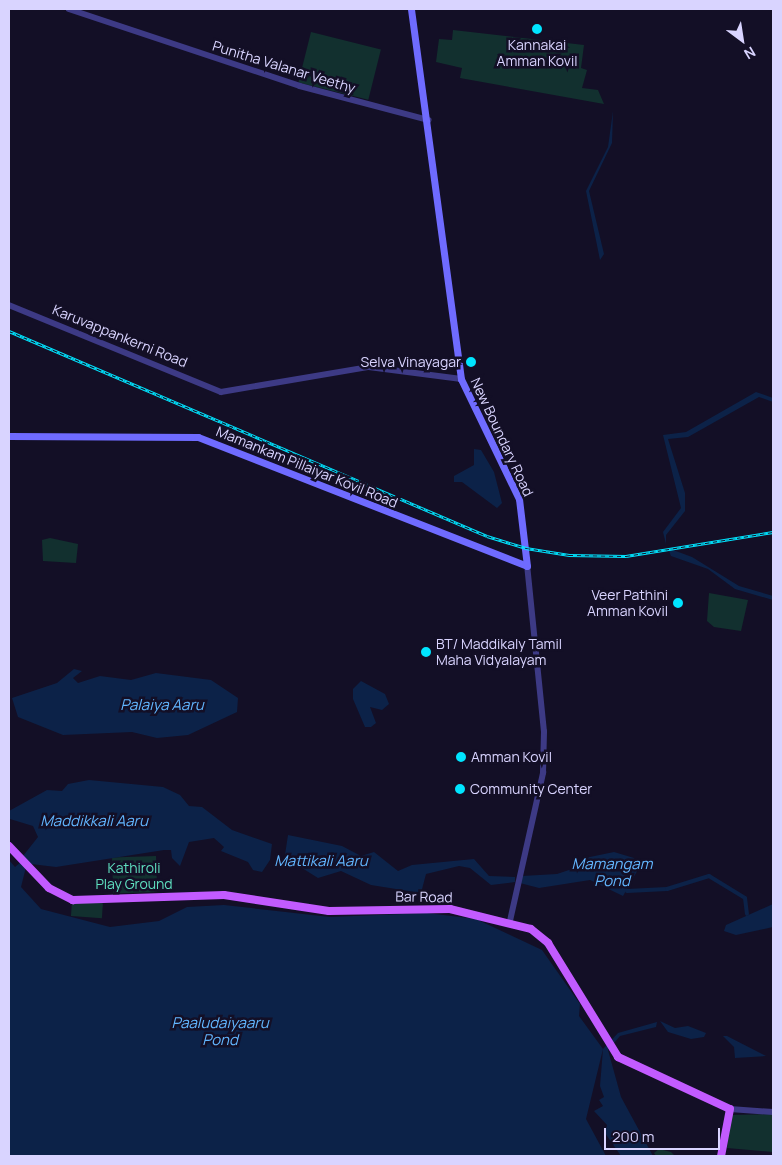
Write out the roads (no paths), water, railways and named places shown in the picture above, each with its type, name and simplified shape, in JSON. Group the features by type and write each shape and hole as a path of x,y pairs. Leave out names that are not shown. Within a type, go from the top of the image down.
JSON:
{"main road":[{"name":"New Boundary Road","path":"411,9 429,120 461,379 519,499 527,566"},
{"name":"Mamankam Pillaiyar Kovil Road","path":"9,436 198,436 527,566"},
{"name":"Bar Road","path":"9,846 49,888 73,900 224,895 329,911 418,908 510,921 531,929 548,943 618,1057 730,1109"},
{"path":"721,1156 730,1109"}],"street":[{"name":"Punitha Valanar Veethy","path":"69,9 300,86 429,120"},
{"name":"Karuvappankerni Road","path":"9,305 221,392 369,367 461,379"},
{"name":"New Boundary Road","path":"510,921 518,875 539,800 543,764 527,566"},
{"path":"730,1109 773,1112"}],"water":[{"path":"613,111 612,143 589,191 604,254 600,260 586,191 608,147"},
{"path":"756,392 773,398 773,402 759,397 688,437 668,439 685,493 685,511 666,535 666,544 663,532 681,508 663,435 686,432"},
{"path":"474,449 481,450 494,472 502,503 497,508 462,482 454,482 454,476 474,465"},
{"path":"673,550 692,557 739,586 773,596 773,600 735,589 708,569 671,556 669,551"},
{"name":"Palaiya Aaru","path":"74,669 82,671 73,678 78,683 100,676 131,680 156,673 211,680 238,698 237,712 188,735 157,738 132,732 63,735 18,717 12,698 57,683"},
{"path":"361,681 385,694 389,704 382,710 370,707 376,723 371,727 365,727 353,699 353,689"},
{"name":"Maddikkali Aaru","path":"89,780 163,787 180,795 189,806 202,807 232,830 272,844 270,860 262,872 253,870 248,862 221,851 224,847 214,838 189,842 180,866 172,858 171,850 56,867 31,864 23,856 38,837 33,826 10,819 9,811 47,790 62,791 68,784"},
{"name":"Mattikali Aaru","path":"288,835 342,846 361,856 374,852 398,871 412,865 474,859 489,876 515,877 515,882 491,885 470,868 459,866 426,874 421,893 371,885 341,871 318,878 294,863 283,868"},
{"name":"Mamangam Pond","path":"614,852 634,858 640,866 623,896 590,880 539,888 520,883 522,876 557,874 572,869 585,858"},
{"name":"Paaludaiyaaru Pond","path":"9,860 15,867 21,862 26,867 21,887 41,909 110,927 159,921 187,907 224,905 330,917 427,913 476,919 542,950 580,1004 579,1016 603,1049 586,1119 606,1156 9,1156"},
{"path":"773,904 773,927 736,935 724,931 726,925"},
{"path":"660,1021 675,1028 688,1026 706,1033 704,1037 691,1039 668,1032"},
{"path":"657,1022 656,1027 620,1036 608,1050 621,1097 653,1156 621,1156 605,1133 607,1125 594,1111 603,1106 599,1100 604,1097 600,1086 603,1049 618,1033"},
{"path":"723,1036 727,1036 766,1056 735,1058 734,1047"}],"waterway":[{"path":"627,891 667,889 709,876 745,898 747,914"}],"railway":[{"path":"9,331 487,536 526,548 569,555 626,556 773,532"}],"place":[{"name":"Kannakai Amman Kovil","path":"537,29"},
{"name":"Selva Vinayagar","path":"471,362"},
{"name":"Veer Pathini Amman Kovil","path":"678,603"},
{"name":"BT/ Maddikaly Tamil Maha Vidyalayam","path":"426,652"},
{"name":"Amman Kovil","path":"461,757"},
{"name":"Community Center","path":"460,789"}],"park label":[{"name":"Kathiroli Play Ground","path":"134,876"}]}
